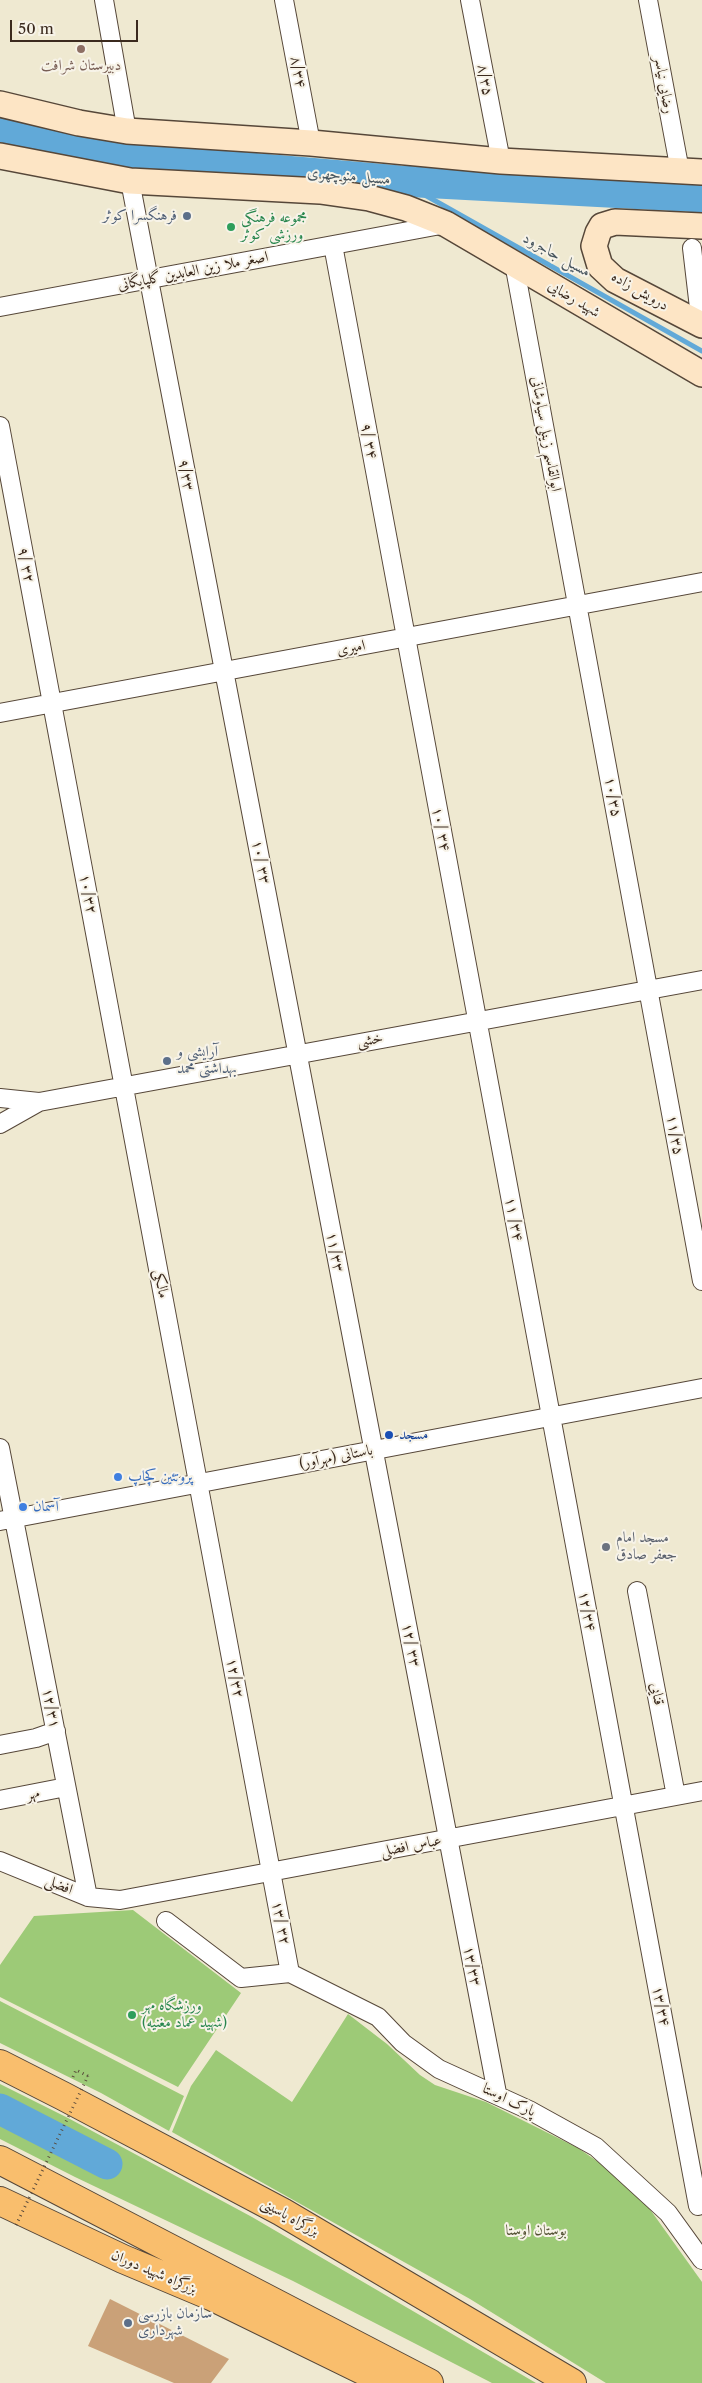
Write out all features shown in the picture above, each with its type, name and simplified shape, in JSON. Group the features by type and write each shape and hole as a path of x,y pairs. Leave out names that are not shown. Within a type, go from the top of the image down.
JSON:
{"highway":[{"name":"بزرگراه یاسینی","path":"0,2064 282,2212 572,2383"},
{"path":"0,2160 429,2383"},
{"name":"بزرگراه شهید دوران","path":"0,2201 123,2259 211,2296 389,2383"}],"main road":[{"path":"0,104 79,123 127,131 311,143 501,161 691,171"},
{"path":"0,156 130,181 320,191 359,196 406,208 446,224"},
{"name":"درویش زاده","path":"697,237 615,222 602,226 594,246 600,266 615,280 702,325"},
{"name":"شهید رضایی","path":"446,224 702,374"}],"street":[{"path":"104,0 127,131"},
{"name":"۸/۳۴","path":"284,0 311,143"},
{"name":"۸/۳۵","path":"470,0 501,161"},
{"name":"رضایی نیاسر","path":"648,0 691,171"},
{"name":"۹/۳۳","path":"130,181 224,672"},
{"name":"اصغر ملا زین العابدین گلپایگانی","path":"0,307 446,224"},
{"path":"697,237 702,325"},
{"name":"۹/ ۳۴","path":"333,245 406,637"},
{"name":"ابوالقاسم زینلی سیاوشانی","path":"514,263 577,605"},
{"name":"۹/ ۳۲","path":"0,426 52,704"},
{"name":"امیری","path":"0,713 702,582"},
{"name":"۱۰/۳۵","path":"577,605 648,990"},
{"name":"۱۰/ ۳۴","path":"406,637 477,1020"},
{"name":"۱۰/ ۳۳","path":"224,672 297,1053"},
{"name":"۱۰/۳۲","path":"52,704 124,1085"},
{"name":"خشی","path":"0,1098 39,1102 702,980"},
{"name":"۱۱/۳۵","path":"648,990 702,1281"},
{"name":"۱۱ /۳۴","path":"477,1020 551,1417"},
{"name":"۱۱/۳۳","path":"297,1053 373,1450"},
{"name":"مالکی","path":"124,1085 198,1484"},
{"name":"خشی","path":"0,1124 39,1102"},
{"name":"باستانی (مهرآور)","path":"7,1520 702,1388"},
{"name":"۱۲/۳۴","path":"551,1417 624,1806"},
{"name":"۱۲/۳۱","path":"0,1448 7,1520 56,1731 88,1897"},
{"name":"۱۲/ ۳۳","path":"373,1450 448,1839"},
{"name":"۱۲/۳۲","path":"198,1484 271,1872"},
{"name":"قنایی","path":"637,1591 676,1796"},
{"path":"0,1745 36,1738 56,1731"},
{"name":"مهر","path":"0,1800 66,1787"},
{"name":"عباس افضلی","path":"120,1900 702,1791"},
{"name":"۱۳/۳۴","path":"624,1806 700,2205"},
{"name":"۱۳/۳۳","path":"448,1839 497,2094"},
{"name":"افضلی","path":"0,1861 88,1897 120,1900"},
{"name":"۱۳/ ۳۲","path":"271,1872 290,1973"},
{"path":"166,1921 241,1978 290,1973"},
{"name":"پارک اوستا","path":"290,1973 378,2017 403,2043 439,2069 497,2094 596,2147 668,2213 702,2260"},
{"path":"668,2213 700,2205"}],"path":[{"path":"16,2225 88,2076 76,2070"}],"green space":[{"name":"ورزشگاه مهر (شهید عماد مغنیه)","path":"133,1910 241,1993 178,2087 0,1997 0,1965 34,1916"},
{"path":"0,2001 184,2096 169,2131 101,2093 0,2043"},
{"name":"بوستان اوستا","path":"348,2014 387,2044 420,2075 435,2085 486,2102 578,2148 617,2175 644,2201 702,2282 702,2383 606,2383 470,2299 172,2132 191,2086 216,2050 292,2102"},
{"path":"0,2084 68,2118 252,2217 536,2383 492,2383 293,2281 0,2139"}],"building":[{"name":"سازمان بازرسی شهرداری","path":"110,2299 229,2359 211,2383 174,2383 88,2346"}],"waterway":[{"name":"مسیل منوچهری","path":"0,126 38,137 134,158 400,181 702,197"},
{"name":"مسیل جاجرود","path":"400,181 702,351"},
{"path":"0,2109 107,2164"}],"place":[{"name":"دبیرستان شرافت","path":"81,49"},
{"name":"فرهنگسرا کوثر","path":"187,216"},
{"name":"مجموعه فرهنگی ورزشی کوثر","path":"231,227"},
{"name":"آرایشی و بهداشتی محمد","path":"167,1061"},
{"name":"مسجد","path":"389,1435"},
{"name":"پروتئین کچاپ","path":"118,1477"},
{"name":"آسمان","path":"23,1507"},
{"name":"مسجد امام جعفر صادق","path":"606,1547"},
{"name":"ورزشگاه مهر (شهید عماد مغنیه)","path":"132,2015"},
{"name":"سازمان بازرسی شهرداری","path":"128,2323"}]}
